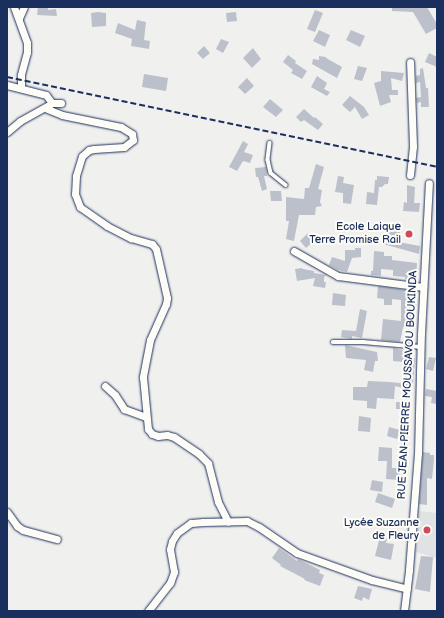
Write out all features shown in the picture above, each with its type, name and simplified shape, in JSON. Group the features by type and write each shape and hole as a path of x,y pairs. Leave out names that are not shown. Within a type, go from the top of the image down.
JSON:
{"street":[{"path":"14,7 27,43 27,52 21,75 21,87"},
{"path":"19,18 24,7"},
{"path":"410,62 413,146 410,175"},
{"path":"7,85 21,87 46,95 52,103"},
{"path":"7,132 20,122 52,103 61,103"},
{"path":"45,108 62,115 121,127 132,134 133,140 130,145 124,147 89,150 82,156 76,176 75,194 80,207 108,226 131,238 152,244 156,249 167,298 166,304 150,340 143,377 148,429 152,434 158,436 167,435 174,437 199,454 208,463 218,502 228,522"},
{"name":"RUE JEAN-PIERRE MOUSSAVOU BOUKINDA","path":"404,611 418,454 421,347 429,183"},
{"path":"294,251 338,276 424,287"},
{"path":"105,386 116,395 124,409 146,417"},
{"path":"7,512 17,526 23,530 57,539"},
{"path":"148,611 170,583 174,572 170,549 177,533 191,523 248,521 297,553 372,580 407,589"}],"lane":[{"path":"270,143 268,160 271,173 286,185"},
{"path":"333,342 363,342 421,347"}],"shaded area":[{"name":"Lycée Suzanne de Fleury","path":"418,511 437,513 437,558 416,552"}],"building":[{"path":"38,7 48,7 48,10 56,9 57,16 37,15"},
{"path":"392,7 427,7 437,24 437,28 426,34 413,12 392,11"},
{"path":"315,10 323,13 315,32 307,29"},
{"path":"236,12 237,21 227,22 226,13"},
{"path":"91,13 106,13 106,26 92,27"},
{"path":"137,20 146,22 144,40 150,41 149,49 131,46 132,39 115,33 118,23 135,30"},
{"path":"319,30 330,35 325,47 313,41"},
{"path":"351,30 365,36 360,47 346,40"},
{"path":"221,39 229,42 223,53 216,49"},
{"path":"204,46 210,53 203,59 197,53"},
{"path":"253,48 261,59 252,68 243,58"},
{"path":"429,53 437,57 437,67 425,62"},
{"path":"288,55 296,61 295,63 307,71 302,79 291,73 293,70 283,62"},
{"path":"319,56 326,57 342,67 337,78 312,64 313,59 319,60"},
{"path":"358,66 367,68 362,81 354,79"},
{"path":"423,68 426,88 428,88 429,107 421,107 421,102 417,103 416,98 421,97 420,82 416,83 416,76 420,75 420,69"},
{"path":"381,71 404,73 402,81 391,78 392,90 398,90 398,95 389,95 391,102 380,106 374,83 381,81"},
{"path":"144,74 168,78 166,91 142,87"},
{"path":"317,76 327,83 324,89 330,92 327,96 311,87"},
{"path":"247,78 254,86 245,94 238,87"},
{"path":"350,96 364,107 369,115 362,119 355,107 350,112 342,105"},
{"path":"270,99 283,110 276,117 263,107"},
{"path":"304,109 323,124 318,130 304,120 301,122 296,117"},
{"path":"243,141 248,144 244,152 253,155 250,163 243,161 237,171 229,167"},
{"path":"316,164 324,167 318,189 322,190 320,202 322,206 316,207 315,215 299,215 294,241 286,239 289,221 286,221 286,197 304,199 305,188 309,188"},
{"path":"266,167 267,176 264,176 267,189 262,191 258,177 256,177 255,168"},
{"path":"338,176 344,177 343,183 354,185 351,204 343,203 343,193 335,192"},
{"path":"377,176 389,177 388,184 379,187 377,205 366,204 367,192 374,193 375,180 377,180"},
{"path":"407,185 415,187 414,203 420,203 419,212 403,211 404,202 407,203"},
{"path":"270,191 281,191 282,201 271,201"},
{"path":"387,228 400,232 398,242 420,246 419,254 383,244"},
{"path":"308,233 314,241 306,248 300,241"},
{"path":"355,248 361,248 361,257 352,258 347,272 338,270 329,265 332,257 345,261 345,250 355,250"},
{"path":"374,251 384,252 384,256 392,256 392,260 417,263 416,280 393,276 393,270 381,269 381,276 371,275 371,271 373,271"},
{"path":"302,268 314,271 314,273 326,275 324,277 324,282 326,282 325,288 313,286 315,278 297,281 295,269"},
{"path":"378,286 415,291 413,306 415,306 415,328 403,327 400,342 381,340 383,319 401,321 401,300 392,299 392,305 384,305 384,299 377,298"},
{"path":"333,293 346,295 345,306 332,305"},
{"path":"360,309 367,311 362,338 352,336 352,339 341,337 342,330 356,331"},
{"path":"345,345 377,352 378,361 375,361 373,372 364,370 366,360 346,358"},
{"path":"393,348 405,351 405,362 393,361"},
{"path":"429,357 436,358 433,371 426,369"},
{"path":"406,358 415,358 413,384 407,383 408,378 405,378"},
{"path":"368,381 408,384 407,389 395,386 394,399 377,398 376,409 367,408 367,401 353,400 353,387 367,387"},
{"path":"426,389 437,391 437,404 431,403 432,397 425,396"},
{"path":"396,402 411,403 411,409 396,409"},
{"path":"359,416 371,418 370,432 358,431"},
{"path":"389,427 400,430 397,439 387,436"},
{"path":"379,447 392,448 392,468 400,468 399,480 386,479 387,461 378,461"},
{"path":"423,452 434,455 432,479 427,478 427,505 419,504"},
{"path":"372,480 383,482 382,492 370,490"},
{"path":"378,493 395,499 392,508 375,502"},
{"path":"380,536 387,538 386,543 394,544 391,560 375,556"},
{"path":"279,548 297,561 298,559 320,570 319,573 324,575 320,586 304,580 305,579 280,566 281,565 272,558"},
{"path":"421,556 433,557 430,592 415,589"},
{"path":"358,586 372,589 369,600 363,597 362,601 354,598"}],"railway":[{"path":"7,77 437,167"}],"place":[{"name":"Ecole Laique Terre Promise Rail","path":"409,234"},
{"name":"Lycée Suzanne de Fleury","path":"427,530"}]}
